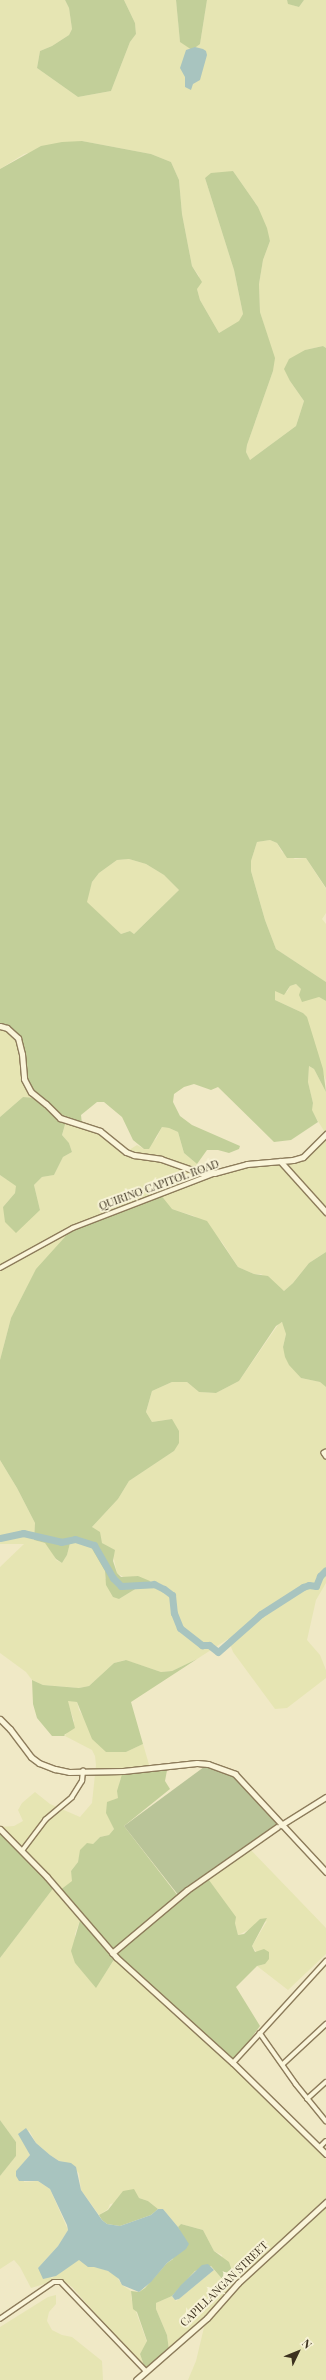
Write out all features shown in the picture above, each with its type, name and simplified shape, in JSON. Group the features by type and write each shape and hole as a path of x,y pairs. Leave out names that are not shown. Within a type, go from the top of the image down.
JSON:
{"street":[{"path":"0,1026 7,1028 18,1038 22,1054 26,1087 60,1118 100,1131 126,1152 161,1159 202,1173 214,1173"},
{"name":"QUIRINO CAPITOL ROAD","path":"0,1268 73,1228 214,1173 247,1164 303,1157 326,1134"},
{"path":"280,1161 326,1212"},
{"path":"326,1452 324,1453 326,1456"},
{"path":"0,1719 10,1729 31,1757 39,1763 55,1769 123,1771 208,1764 235,1774 261,1800 279,1826 326,1872"},
{"path":"22,1851 45,1820 72,1797 80,1785 83,1771"},
{"path":"112,1953 190,1887 279,1826 326,1797"},
{"path":"0,1829 51,1882 112,1953 233,2064 326,2154"},
{"path":"233,2064 326,1961"},
{"path":"283,2064 325,2027"},
{"path":"260,2033 307,2098 326,2121"},
{"path":"307,2098 326,2082"},
{"path":"320,2147 326,2141"},
{"name":"CAPILLANGAN STREET","path":"136,2380 207,2318 228,2293 258,2263 326,2202"},
{"path":"0,2319 54,2282 61,2282 146,2371"}],"green space":[{"path":"0,0 65,0 69,8 72,29 69,35 52,46 40,51 37,68 78,97 111,91 130,42 136,34 135,23 124,0 176,0 180,42 200,44 207,0 287,0 289,4 299,7 304,0 326,0 326,348 323,346 305,350 290,381 304,401 296,426 250,460 246,452 247,445 273,371 274,358 260,312 259,284 263,260 270,241 258,207 233,171 205,178 234,270 243,314 240,321 219,333 200,300 197,289 199,276 192,266 182,214 179,180 171,162 151,154 82,141 24,154 0,169"},
{"path":"65,0 124,0 135,23 136,34 130,42 111,91 78,97 37,68 40,51 52,46 69,35 72,29 69,8"},
{"path":"176,0 207,0 200,44 192,50 180,42"},
{"path":"287,0 304,0 299,7 288,4"},
{"path":"82,141 151,154 171,162 179,180 182,214 192,266 202,282 197,289 200,300 219,333 239,321 243,314 234,270 205,178 211,173 233,171 258,207 267,228 270,241 263,260 259,284 260,312 275,358 273,371 247,445 246,452 250,460 296,426 304,401 290,381 284,369 289,359 305,350 323,346 326,348 326,888 306,858 287,858 277,843 270,840 257,842 251,861 251,871 265,920 276,949 326,982 326,1001 319,997 302,1002 299,995 301,989 296,984 290,986 284,995 275,991 275,1000 303,1013 307,1017 323,1069 326,1092 314,1069 309,1066 308,1082 313,1103 312,1110 318,1122 291,1140 274,1142 218,1087 211,1090 194,1084 184,1087 174,1094 173,1102 180,1116 192,1125 240,1146 239,1149 229,1153 218,1150 207,1150 197,1164 184,1153 178,1132 162,1127 149,1149 144,1149 133,1140 122,1117 104,1102 97,1102 81,1115 82,1124 66,1121 62,1135 69,1143 72,1152 63,1157 54,1175 42,1177 34,1185 40,1210 16,1233 5,1222 3,1207 15,1193 16,1186 0,1175 0,1117 23,1097 36,1098 26,1087 18,1038 0,1026 0,169 41,146 62,142","holes":["129,859 146,864 164,875 179,890 134,934 130,931 121,934 87,902 92,882 99,873 117,860"]},
{"path":"270,840 277,843 282,852 295,859 306,858 326,889 326,913 322,919 326,924 326,982 276,949 265,920 251,871 251,861 257,842"},
{"path":"129,859 146,864 164,875 179,890 134,934 130,931 121,934 86,902 92,882 99,873 117,860"},
{"path":"296,984 310,998 319,997 326,1001 326,1081 303,1013 275,1000 275,990 287,992 290,986"},
{"path":"0,1026 18,1038 37,1098 23,1097 0,1117"},
{"path":"309,1066 314,1069 326,1092 326,1134 311,1110 313,1103 308,1082"},
{"path":"66,1121 92,1127 126,1152 137,1145 144,1149 156,1139 162,1127 169,1128 178,1132 184,1153 197,1164 194,1170 202,1173 303,1157 326,1135 326,1252 309,1263 293,1283 284,1291 261,1274 254,1274 238,1267 222,1242 194,1216 172,1209 36,1270 11,1318 0,1360 0,1175 17,1186 15,1193 3,1207 40,1210 34,1185 42,1177 54,1175 63,1157 72,1152 69,1143 62,1135"},
{"path":"160,1194 172,1209 207,1221 238,1267 254,1274 268,1276 284,1291 293,1283 309,1263 326,1252 326,1387 320,1382 301,1378 289,1365 285,1357 283,1347 286,1334 282,1322 276,1326 239,1381 216,1393 199,1392 187,1382 172,1382 152,1391 146,1412 152,1422 172,1419 179,1431 179,1443 174,1451 129,1481 118,1499 92,1527 100,1532 102,1543 115,1550 113,1561 117,1573 121,1577 138,1576 150,1581 148,1587 137,1588 119,1599 113,1597 106,1585 105,1571 91,1547 80,1541 70,1543 67,1555 62,1563 56,1559 45,1543 34,1540 35,1523 17,1488 0,1460 0,1360 11,1318 36,1269 73,1228"},
{"path":"280,1322 285,1324 286,1334 283,1347 289,1364 301,1378 320,1382 326,1387 326,1583 316,1600 307,1640 320,1655 326,1670 326,1678 287,1708 275,1709 233,1652 228,1639 197,1659 172,1671 161,1672 125,1660 114,1663 89,1686 79,1688 43,1685 32,1680 26,1672 0,1653 0,1567 24,1544 0,1544 0,1460 17,1488 35,1523 34,1540 45,1543 51,1549 56,1560 62,1563 67,1555 70,1543 80,1541 91,1547 98,1557 105,1571 105,1578 119,1599 137,1588 147,1587 138,1576 125,1578 117,1573 112,1550 102,1543 92,1527 118,1499 129,1481 174,1451 172,1419 152,1422 146,1412 152,1391 172,1382 187,1382 199,1392 216,1393 239,1381"},
{"path":"197,1659 131,1702 143,1744 126,1752 106,1752 92,1739 77,1702 68,1701 75,1728 64,1735 65,1736 52,1736 37,1718 33,1704 32,1680 43,1685 79,1688 89,1686 114,1663 126,1660 161,1672 172,1671"},
{"path":"67,1700 77,1702 79,1710 106,1752 126,1752 143,1744 150,1768 120,1779 118,1798 113,1800 111,1821 114,1829 109,1835 100,1837 93,1844 81,1850 78,1862 71,1871 81,1917 75,1934 75,1963 96,1987 116,1957 233,2063 326,2154 326,2380 188,2380 196,2361 206,2319 169,2350 167,2335 156,2309 156,2303 172,2296 176,2301 214,2270 225,2281 222,2255 214,2251 203,2230 181,2224 178,2227 163,2209 158,2209 148,2201 139,2198 110,2204 108,2209 99,2215 81,2190 79,2173 65,2162 59,2161 50,2155 36,2143 29,2130 24,2142 30,2155 19,2168 24,2182 38,2181 50,2189 68,2230 58,2246 38,2268 52,2278 79,2259 115,2274 122,2285 131,2291 131,2298 147,2342 140,2354 146,2371 72,2287 61,2279 31,2288 20,2267 14,2260 0,2269 0,2176 16,2156 16,2142 0,2120 0,1958 55,1886 0,1827 14,1826 23,1821 18,1810 22,1803 35,1792 50,1804 80,1817 92,1803 96,1765 95,1756 92,1750 65,1736 74,1721"},
{"path":"208,1764 235,1774 281,1825 179,1896 124,1826"},
{"path":"168,1765 165,1781 170,1789 124,1826 178,1896 206,1876 236,1917 235,1923 238,1935 244,1934 260,1919 267,1918 252,1946 255,1952 264,1949 269,1952 269,1959 265,1964 257,1966 236,1987 260,2026 233,2063 115,1958 96,1988 75,1963 71,1951 81,1917 59,1891 72,1881 71,1871 78,1862 80,1850 87,1843 93,1844 100,1837 109,1835 114,1829 106,1813 107,1802 118,1798 117,1791 123,1771"},
{"path":"0,1829 55,1886 0,1958"},
{"path":"247,1846 326,1928 326,1954 288,1990 257,1966 265,1964 252,1946 267,1921 238,1935 235,1923 206,1876"},
{"path":"0,2120 16,2142 16,2156 0,2176"},
{"path":"134,2189 139,2198 148,2201 158,2209 151,2215 120,2226 107,2224 102,2220 99,2215 108,2210 123,2191"},
{"path":"181,2224 203,2230 214,2251 229,2262 233,2274 224,2281 211,2266 195,2271 172,2296 156,2303 156,2309 167,2335 169,2350 146,2371 140,2354 147,2341 137,2312 133,2309 131,2291 139,2292 145,2288 167,2263 173,2259 180,2231 178,2227"},
{"path":"56,2295 56,2304 49,2312 47,2321 52,2330 62,2335 72,2337 102,2361 103,2380 0,2380 0,2327 48,2297"}],"water":[{"path":"195,47 206,51 207,55 200,80 193,84 191,90 185,87 185,77 180,68 186,50"},
{"path":"26,2128 36,2143 50,2155 59,2161 71,2163 76,2167 81,2190 102,2220 107,2224 120,2226 151,2215 158,2209 163,2209 178,2227 189,2244 186,2249 167,2263 151,2282 139,2292 122,2285 119,2279 108,2271 88,2267 79,2260 56,2276 43,2279 38,2268 58,2246 68,2230 50,2189 38,2181 19,2181 16,2176 16,2171 30,2155 18,2134"},
{"path":"208,2264 214,2270 179,2299 175,2300 172,2296 181,2285 202,2265"}],"waterway":[{"path":"0,1538 23,1533 61,1542 75,1539 94,1545 113,1578 121,1586 154,1584 164,1589 172,1595 174,1613 180,1628 202,1645 209,1645 218,1652 261,1614 303,1587 309,1585 316,1586 320,1576 326,1570"}]}
